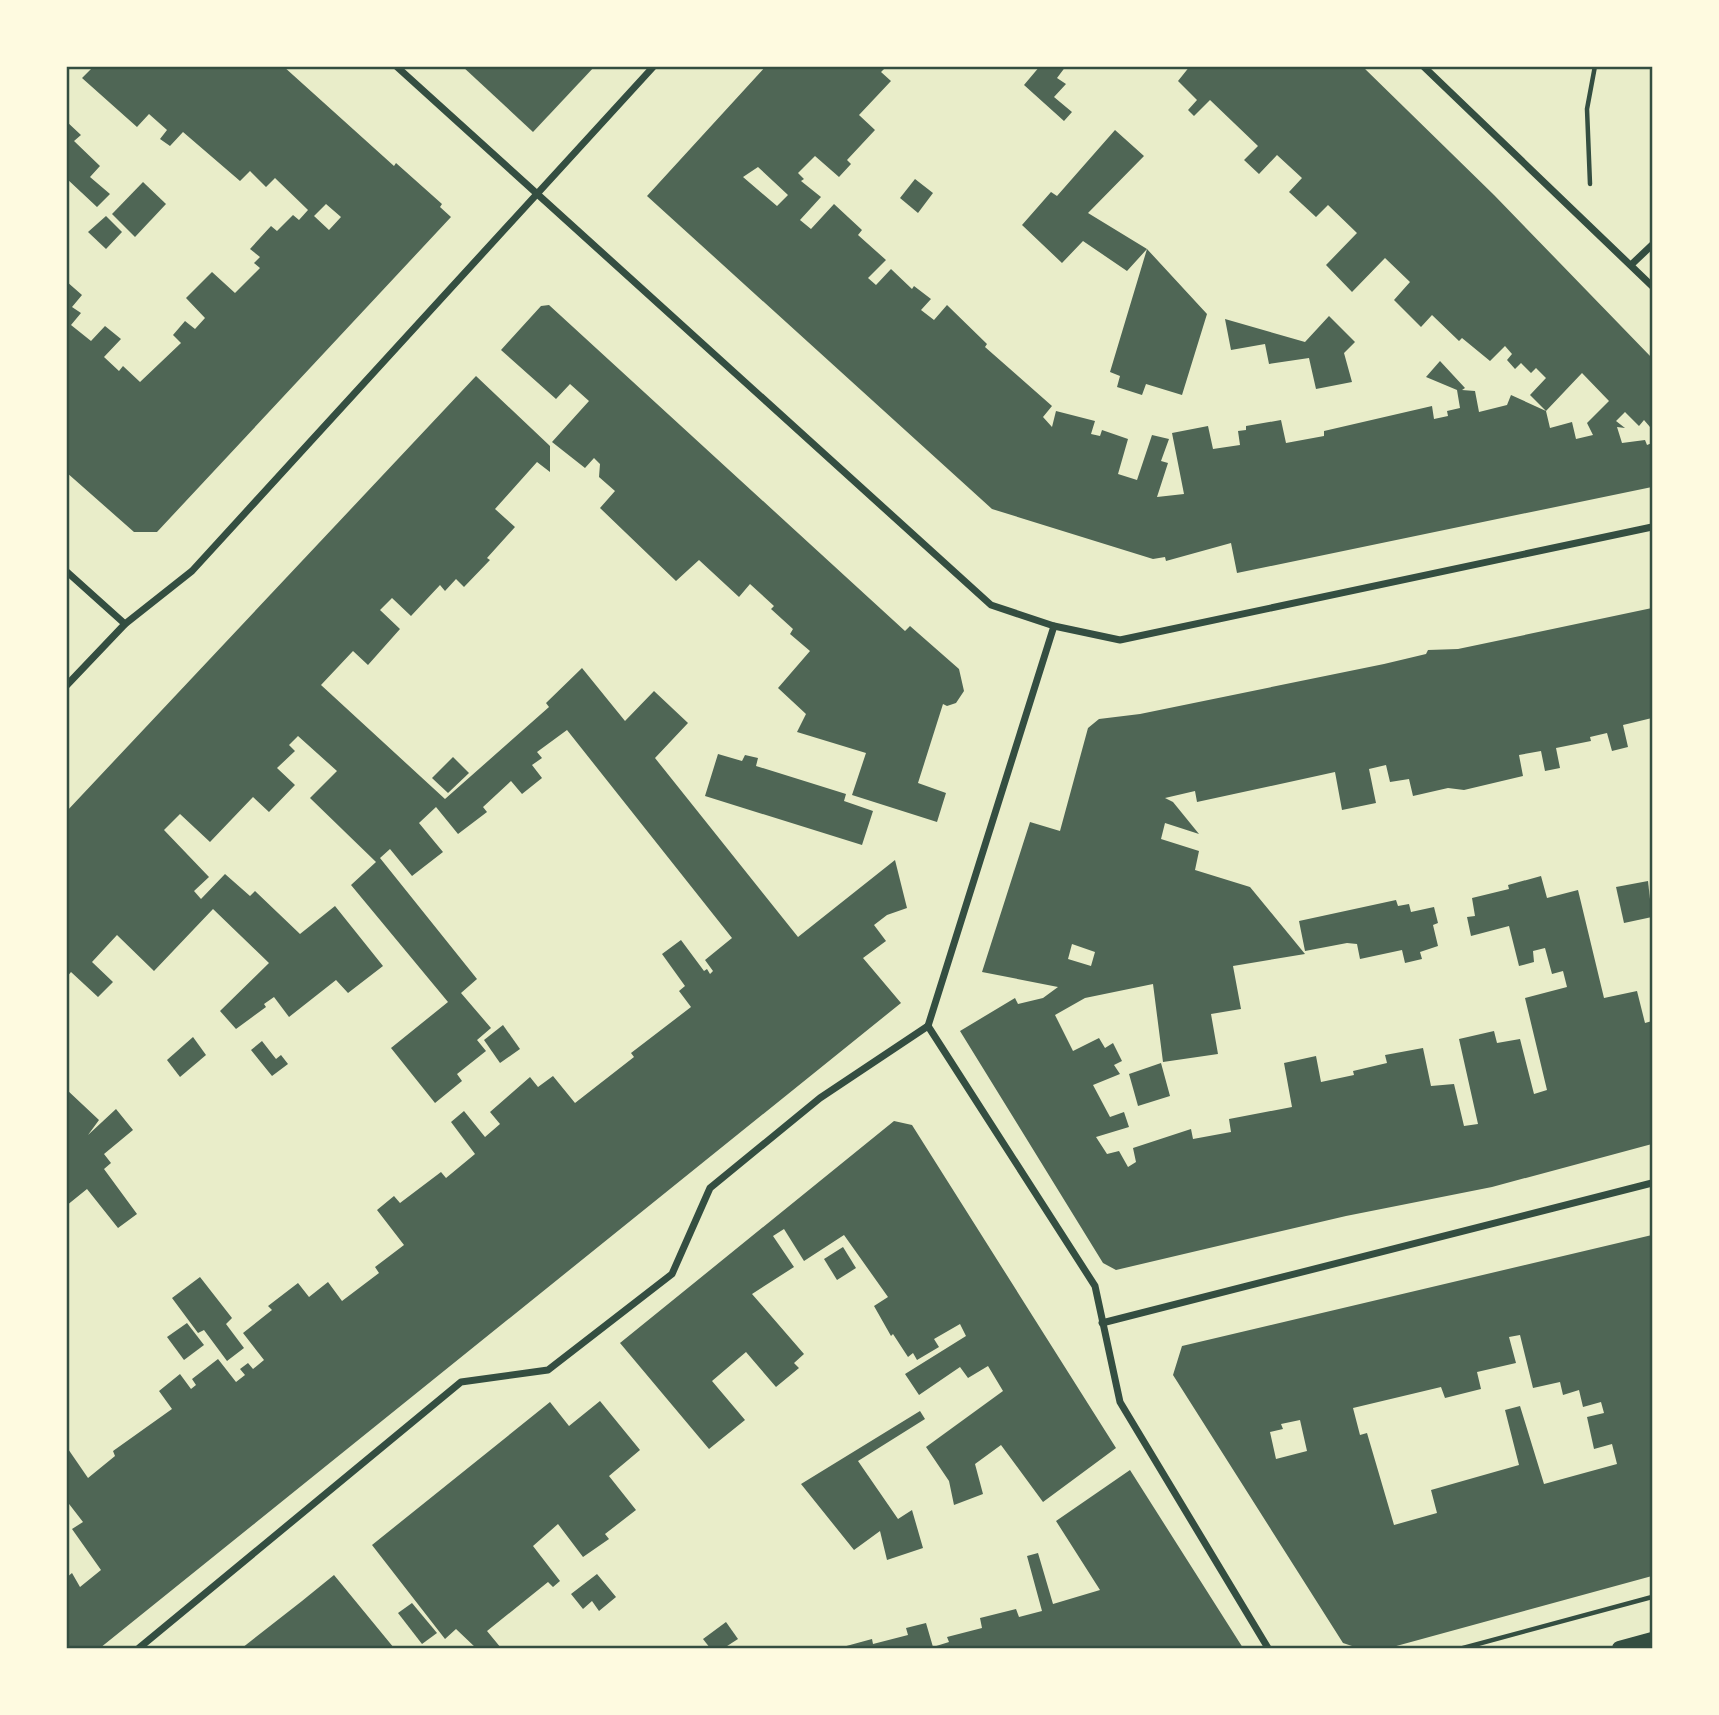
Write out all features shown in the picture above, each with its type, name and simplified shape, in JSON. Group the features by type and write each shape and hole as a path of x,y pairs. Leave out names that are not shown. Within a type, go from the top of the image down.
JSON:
{"main road":[{"path":"1619,1648 1653,1639"}],"street":[{"path":"396,66 991,605 1054,626 1120,640 1653,527"},
{"path":"66,686 125,624 192,571 538,196 654,66"},
{"path":"1423,66 1653,286"},
{"path":"1632,264 1653,245"},
{"path":"66,571 125,624"},
{"path":"139,1648 461,1382 548,1370 672,1274 710,1188 820,1098 928,1026 1054,626"},
{"path":"928,1026 1095,1286 1119,1402 1268,1648"},
{"path":"1102,1323 1653,1183"}],"path":[{"path":"1591,225 1587,109 1595,66"},
{"path":"1463,1648 1653,1597"}],"building":[{"path":"94,66 283,66 394,166 396,163 442,204 440,207 451,217 157,532 134,532 66,472 66,281 82,295 72,307 81,313 71,325 91,341 105,326 121,339 104,357 119,371 123,366 140,382 181,343 173,335 185,321 195,329 205,318 186,298 212,272 235,293 260,268 254,263 260,257 250,249 271,226 277,231 293,215 299,220 308,210 275,178 266,187 250,171 240,181 183,132 170,146 160,139 167,130 149,114 137,127 82,78","holes":["326,204 341,217 329,230 314,216"]},
{"path":"462,66 595,66 533,132"},
{"path":"766,66 887,66 881,72 891,81 859,115 875,130 847,160 851,164 839,177 815,156 798,173 804,179 801,181 821,197 800,220 811,229 834,204 862,230 858,235 886,260 868,278 876,285 891,269 912,289 914,286 931,299 921,310 934,320 947,305 987,344 985,347 1052,406 1043,417 1052,427 1056,411 1095,421 1091,434 1100,436 1102,430 1128,439 1118,474 1137,480 1152,435 1169,439 1161,461 1168,463 1157,497 1184,494 1172,433 1208,426 1213,449 1240,445 1238,431 1246,430 1246,426 1281,420 1286,443 1324,436 1324,431 1432,406 1434,419 1448,416 1447,411 1460,408 1457,390 1426,377 1440,361 1465,388 1462,390 1475,391 1479,412 1507,405 1511,395 1546,411 1530,395 1546,378 1536,368 1531,373 1521,363 1515,369 1507,360 1512,354 1505,346 1490,361 1462,338 1459,341 1432,315 1421,327 1394,300 1410,282 1385,258 1352,292 1326,265 1357,233 1328,205 1316,217 1289,192 1302,178 1277,155 1259,174 1244,160 1258,146 1210,100 1194,116 1188,110 1197,100 1178,81 1190,66 1362,66 1494,195 1652,358 1652,424 1650,427 1644,420 1639,426 1625,412 1616,421 1625,428 1617,427 1622,443 1645,440 1647,445 1652,443 1652,487 1237,573 1231,543 1166,561 1165,557 1153,559 992,509 647,196","holes":["758,167 788,195 777,206 743,177","1582,373 1609,401 1587,423 1593,435 1576,439 1572,422 1550,428 1546,411"]},
{"path":"1040,66 1066,66 1057,78 1066,84 1054,97 1072,112 1064,121 1024,85"},
{"path":"66,121 81,135 74,141 100,166 90,177 110,194 97,207 66,178"},
{"path":"1115,130 1144,156 1088,213 1147,249 1127,271 1083,241 1062,263 1022,225 1051,192 1057,196"},
{"path":"915,179 933,193 918,213 900,198"},
{"path":"143,182 166,204 135,237 112,214"},
{"path":"106,216 122,232 106,249 88,232"},
{"path":"1147,249 1207,314 1182,395 1146,384 1142,395 1117,387 1120,376 1110,372"},
{"path":"549,305 905,631 910,626 959,669 964,691 956,703 947,706 943,704 918,783 946,793 937,822 852,795 866,753 797,732 806,714 778,688 810,651 790,634 793,629 771,609 774,606 750,584 739,597 699,560 676,581 600,508 615,491 599,477 600,464 594,458 585,468 552,442 589,401 570,384 556,399 501,350 541,306"},
{"path":"1329,316 1355,342 1344,353 1352,382 1316,389 1309,358 1269,364 1265,344 1231,350 1225,319 1305,342"},
{"path":"476,376 550,446 550,472 537,462 495,509 515,527 487,558 490,560 464,587 456,579 445,591 440,585 411,616 392,598 380,610 400,629 368,665 353,651 321,685 445,799 549,707 546,703 582,668 625,721 654,691 688,723 655,758 798,937 895,860 907,908 887,915 874,925 886,941 863,958 901,1003 100,1648 66,1648 66,1578 72,1573 80,1587 101,1570 72,1529 83,1522 66,1500 66,1446 88,1478 115,1456 113,1451 172,1409 159,1391 180,1374 191,1389 196,1385 192,1379 218,1359 236,1382 245,1375 240,1369 248,1363 253,1369 264,1360 243,1333 272,1310 268,1306 298,1283 309,1297 328,1282 342,1301 379,1273 375,1267 404,1245 377,1210 394,1196 400,1203 441,1172 446,1178 475,1154 451,1122 464,1111 485,1137 500,1124 490,1112 530,1077 538,1087 553,1076 575,1103 634,1057 631,1053 691,1007 679,991 685,986 662,954 681,940 704,971 707,969 710,974 713,971 705,960 732,938 567,730 537,752 542,758 532,765 542,778 522,794 511,781 483,807 487,812 458,834 436,807 419,823 443,852 412,876 390,849 380,858 477,979 461,993 491,1028 477,1040 486,1051 457,1074 462,1081 435,1103 391,1048 448,1002 351,885 376,862 310,798 337,771 298,736 289,745 295,751 277,768 295,785 269,812 253,797 210,842 180,814 164,830 209,877 194,891 201,899 225,874 250,896 255,891 300,934 335,906 383,966 348,993 336,980 289,1017 274,997 264,1004 266,1007 236,1029 220,1011 269,963 213,909 154,971 117,935 92,962 113,982 98,997 71,972 66,978 66,812"},
{"path":"1652,608 1652,718 1623,725 1628,747 1612,751 1607,733 1590,737 1591,741 1556,748 1560,768 1545,771 1541,751 1519,755 1523,776 1464,790 1448,788 1413,796 1409,779 1390,782 1386,765 1369,769 1376,803 1342,810 1335,772 1197,802 1195,791 1165,798 1173,802 1199,834 1165,823 1161,839 1199,851 1195,870 1250,887 1305,954 1233,966 1241,1009 1211,1014 1218,1054 1163,1062 1153,984 1085,998 1055,1015 1073,1051 1099,1038 1105,1048 1113,1043 1122,1061 1114,1065 1120,1074 1093,1085 1110,1117 1124,1112 1129,1127 1096,1137 1107,1154 1119,1151 1128,1167 1136,1162 1133,1148 1191,1129 1193,1139 1231,1132 1229,1119 1292,1107 1284,1063 1316,1056 1321,1082 1354,1075 1353,1071 1387,1063 1385,1055 1423,1048 1431,1086 1454,1084 1464,1126 1478,1124 1459,1039 1494,1031 1497,1043 1520,1039 1534,1094 1547,1090 1525,998 1567,987 1563,971 1552,974 1545,948 1533,951 1534,962 1519,966 1509,926 1471,936 1467,917 1475,916 1472,898 1509,889 1508,885 1541,876 1547,898 1578,890 1604,998 1637,991 1645,1023 1652,1021 1652,1144 1492,1187 1346,1216 1116,1270 1103,1263 960,1031 1015,998 1018,1004 1043,998 1058,987 982,972 1030,822 1060,831 1088,728 1099,719 1140,714 1384,664 1426,654 1428,650 1458,649","holes":["1072,944 1095,952 1091,966 1068,959"]},
{"path":"718,754 742,761 745,755 758,758 756,766 846,794 844,801 873,811 862,845 705,796"},
{"path":"453,757 469,773 448,793 432,778"},
{"path":"1648,881 1652,917 1624,923 1616,887"},
{"path":"1396,900 1398,906 1409,904 1411,912 1434,907 1438,923 1433,925 1438,946 1420,952 1422,959 1405,963 1402,950 1360,959 1357,944 1347,943 1305,951 1299,921"},
{"path":"503,1025 520,1049 500,1063 484,1040"},
{"path":"193,1037 206,1055 180,1077 167,1060"},
{"path":"262,1041 276,1059 281,1055 288,1064 272,1076 251,1050"},
{"path":"1161,1063 1170,1096 1138,1106 1129,1074"},
{"path":"66,1089 99,1120 88,1135 116,1109 133,1130 104,1154 111,1163 104,1169 137,1214 118,1228 87,1189 66,1206"},
{"path":"894,1121 912,1125 1116,1448 1043,1502 1001,1445 975,1464 983,1494 954,1505 949,1481 926,1447 1003,1391 988,1366 968,1378 960,1367 919,1395 905,1374 966,1336 960,1324 934,1339 939,1347 917,1360 913,1353 908,1357 893,1334 891,1336 874,1306 888,1297 844,1235 804,1261 784,1229 773,1236 794,1267 752,1294 804,1354 794,1363 799,1368 776,1387 746,1352 712,1381 745,1420 709,1449 620,1343"},
{"path":"1652,1235 1652,1576 1389,1648 1358,1648 1343,1643 1173,1375 1182,1346","holes":["1520,1335 1533,1388 1560,1382 1563,1395 1579,1390 1583,1407 1601,1402 1604,1413 1587,1417 1594,1449 1612,1444 1617,1464 1544,1484 1520,1406 1505,1410 1519,1465 1431,1490 1437,1513 1394,1525 1367,1433 1360,1435 1353,1408 1441,1387 1445,1398 1481,1389 1477,1372 1516,1363 1509,1337","1300,1420 1307,1451 1276,1459 1270,1432 1283,1429 1281,1424"]},
{"path":"843,1247 856,1268 837,1280 824,1259"},
{"path":"200,1277 232,1318 226,1324 244,1348 227,1361 204,1330 198,1333 172,1298"},
{"path":"187,1323 204,1345 184,1360 167,1337"},
{"path":"600,1401 640,1450 609,1476 636,1510 605,1534 609,1539 583,1557 558,1524 533,1546 560,1581 553,1587 548,1582 487,1631 501,1648 476,1648 456,1629 445,1639 372,1545 550,1402 569,1426"},
{"path":"920,1411 925,1419 858,1461 898,1519 912,1510 923,1548 887,1560 880,1531 854,1550 801,1484"},
{"path":"1130,1470 1243,1648 839,1648 872,1639 873,1644 908,1635 906,1628 926,1623 933,1647 949,1642 947,1637 982,1628 980,1618 1016,1609 1019,1617 1042,1611 1027,1556 1038,1553 1053,1604 1100,1590 1056,1521"},
{"path":"597,1574 616,1597 599,1611 592,1601 583,1609 571,1594"},
{"path":"334,1575 394,1648 242,1648 302,1601"},
{"path":"412,1603 437,1633 422,1644 398,1613"},
{"path":"726,1622 738,1639 724,1648 710,1648 703,1639"}]}
